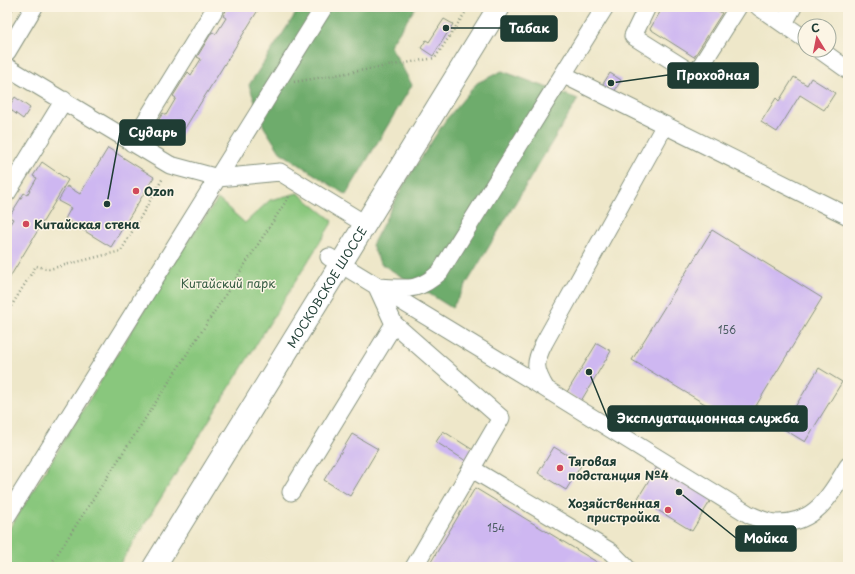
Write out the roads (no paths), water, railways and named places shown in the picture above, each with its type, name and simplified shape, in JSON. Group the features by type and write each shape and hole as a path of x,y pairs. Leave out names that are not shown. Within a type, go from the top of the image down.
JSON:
{"main road":[{"name":"МОСКОВСКОЕ ШОССЕ","path":"154,567 335,261 482,7"},
{"name":"МОСКОВСКОЕ ШОССЕ","path":"359,220 499,7"},
{"name":"МОСКОВСКОЕ ШОССЕ","path":"138,567 335,261"}],"street":[{"path":"7,52 34,7"},
{"path":"132,143 216,7"},
{"path":"7,516 324,7"},
{"path":"377,287 413,289 428,283 440,272 605,7"},
{"path":"647,7 633,36 695,75 738,7"},
{"path":"759,7 797,33"},
{"path":"784,23 793,7"},
{"path":"831,58 848,70"},
{"path":"7,67 170,165 218,178 280,172 359,220"},
{"path":"564,75 848,216"},
{"path":"7,193 64,100"},
{"path":"546,389 537,374 536,359 665,125"},
{"path":"335,261 750,515 776,523 793,522 812,514 829,498 848,466"},
{"path":"377,287 394,324 501,418 414,567"},
{"path":"291,492 394,324"},
{"path":"472,469 611,552 626,567"}],"place":[{"name":"Табак","path":"446,28"},
{"name":"Проходная","path":"611,83"},
{"name":"Ozon","path":"136,191"},
{"name":"Сударь","path":"107,204"},
{"name":"Китайская стена","path":"26,224"},
{"name":"Эксплуатационная служба","path":"589,372"},
{"name":"Тяговая подстанция №4","path":"560,468"},
{"name":"Мойка","path":"679,492"},
{"name":"Хозяйственная пристройка","path":"668,510"}],"park label":[{"name":"Китайский парк","path":"228,283"}]}
